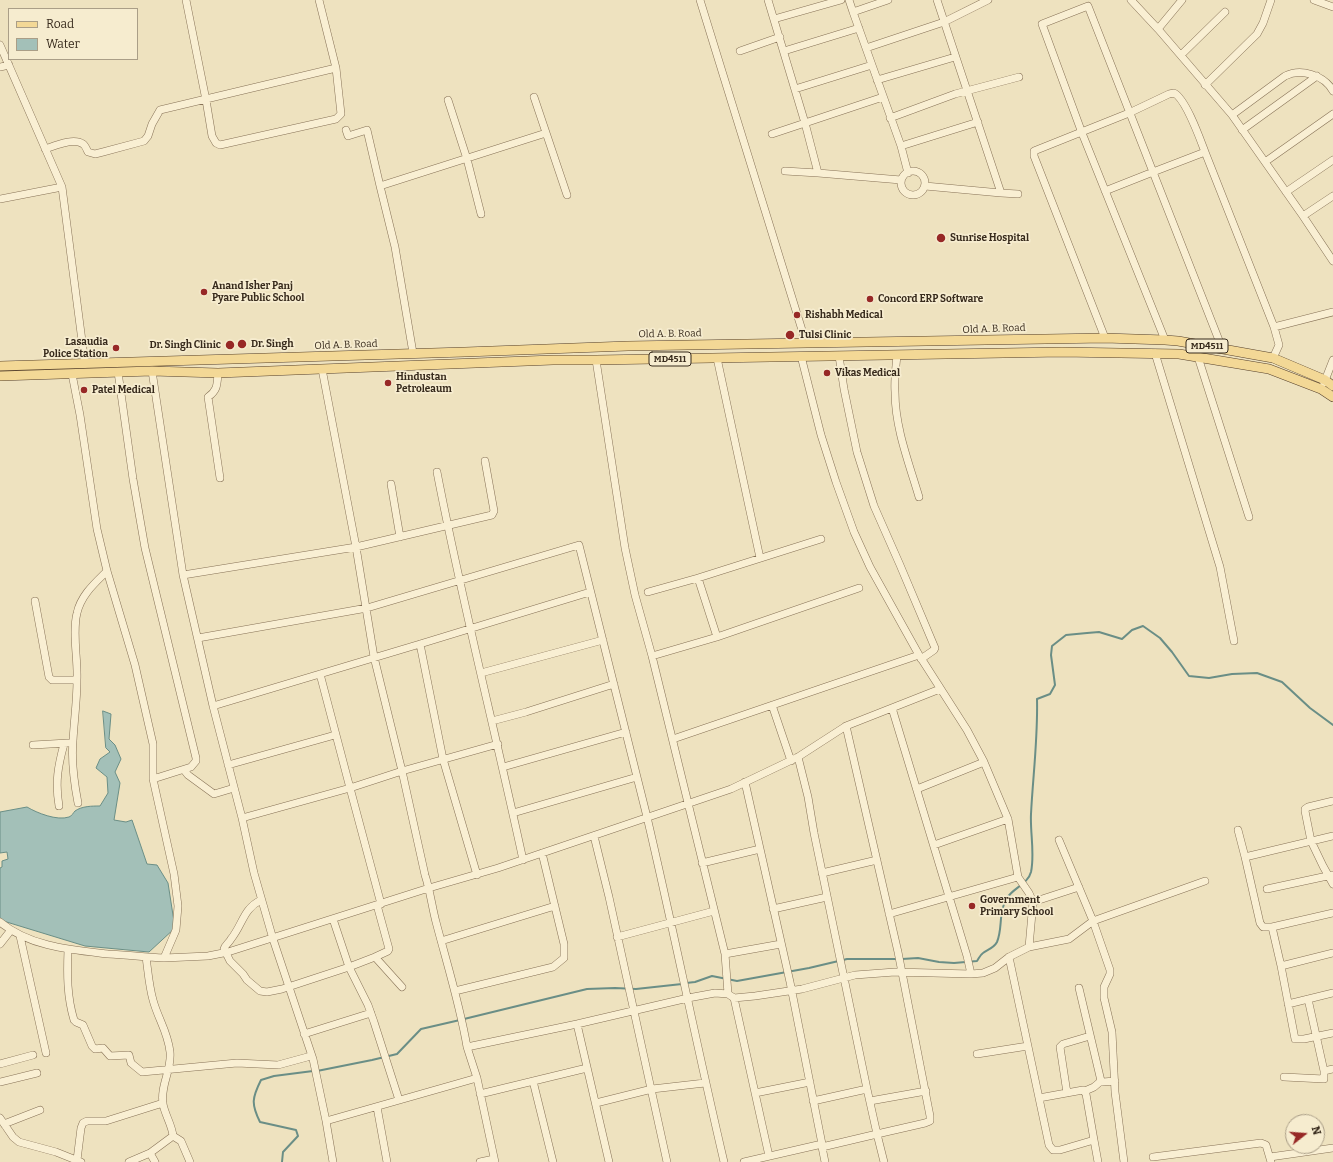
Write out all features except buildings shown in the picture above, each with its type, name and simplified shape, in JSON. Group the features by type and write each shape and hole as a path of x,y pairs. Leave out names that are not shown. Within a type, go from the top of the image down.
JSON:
{"main road":[{"path":"1062,352 1063,338"},
{"name":"Old A. B. Road","path":"0,366 628,346 1106,338 1165,340 1222,348 1273,358 1325,380 1333,386"},
{"name":"MD4511","path":"0,376 152,371 218,373 553,360 1062,352 1155,353 1179,354 1269,369 1321,389 1333,397"}],"street":[{"path":"186,0 212,136 216,143 220,145 336,119 341,114 336,68 319,0"},
{"path":"700,0 806,343"},
{"path":"768,0 805,123 818,173"},
{"path":"774,19 841,0"},
{"path":"849,0 901,146 908,173"},
{"path":"853,12 888,0"},
{"path":"937,0 1001,193"},
{"path":"866,48 944,22 988,0"},
{"path":"1131,0 1181,55 1232,115 1303,216 1330,250 1333,261"},
{"path":"1158,29 1182,0"},
{"path":"1205,85 1257,34 1263,23 1271,0"},
{"path":"1314,0 1333,7"},
{"path":"1165,340 1082,133 1042,24 1088,6 1222,348"},
{"path":"1181,55 1225,12"},
{"path":"784,51 859,28"},
{"path":"740,51 780,37"},
{"path":"0,45 62,187 85,364"},
{"path":"877,80 955,57"},
{"path":"0,67 9,65"},
{"path":"795,89 872,65"},
{"path":"45,149 69,141 82,144 88,152 95,154 134,144 144,141 148,136 152,124 160,110 336,68"},
{"path":"1232,115 1291,73 1299,72 1317,76 1330,85 1333,91"},
{"path":"1242,130 1317,76"},
{"path":"890,118 966,90 1019,77"},
{"path":"1106,338 1034,154 1036,150 1082,133 1174,93 1177,94 1191,118 1274,327 1279,345 1273,358"},
{"path":"534,97 567,195"},
{"path":"772,134 883,97"},
{"path":"448,100 467,159 481,214"},
{"path":"1265,162 1333,114"},
{"path":"901,146 978,122"},
{"path":"346,130 348,136 367,130 396,247 413,353"},
{"path":"380,186 546,134"},
{"path":"1105,191 1205,152"},
{"path":"1286,192 1333,160"},
{"path":"785,171 901,180"},
{"path":"914,172 920,174 924,180 925,186 919,194 911,195 903,190 901,180 908,173 914,172"},
{"path":"925,186 1018,194"},
{"path":"0,199 62,187"},
{"path":"1303,216 1333,196"},
{"path":"1274,327 1333,312"},
{"path":"1155,353 1220,567 1234,640"},
{"path":"897,355 895,392 898,422 919,497"},
{"path":"801,356 820,435 854,532 870,567 920,657 967,730 984,762 1008,819 1020,880 1033,902 1029,947"},
{"path":"673,739 920,657 934,650 935,648 874,506 857,452 839,356"},
{"path":"1198,357 1249,517"},
{"path":"717,358 760,558"},
{"path":"596,360 625,548 635,595 689,803 702,863 725,954 727,979 769,1156"},
{"path":"1321,389 1333,360"},
{"path":"322,369 356,547 374,657 402,771 434,916 455,991 494,1160 480,1162"},
{"path":"152,371 183,575 213,706 242,818 261,900 317,1077 333,1162"},
{"path":"118,372 133,479 145,548 196,758 196,762 184,770 153,779"},
{"path":"218,373 217,388 208,397 220,478"},
{"path":"72,374 82,422 97,529 107,571 135,665 153,744 153,779 174,874 178,906 176,930 164,958"},
{"path":"183,575 356,547 492,515 494,511 485,461"},
{"path":"437,472 447,526 480,673 498,744 523,860"},
{"path":"391,484 400,537"},
{"path":"648,592 698,578 821,539"},
{"path":"198,638 367,608 579,545 647,818 688,998 705,1083 724,1162"},
{"path":"78,802 73,772 72,743 77,680 77,611 89,588 107,571"},
{"path":"698,578 717,637"},
{"path":"652,656 717,637 860,588"},
{"path":"213,706 590,592"},
{"path":"35,601 49,677 52,680 77,680"},
{"path":"480,673 603,640"},
{"path":"420,644 443,759 477,875"},
{"path":"261,900 252,905 247,911 239,927 224,949 225,953 247,980 260,991 274,991 349,967 375,957 388,951 389,949 350,788 320,674"},
{"path":"492,721 526,712 614,684"},
{"path":"0,922 20,936 68,950 164,958 208,956 225,953 273,939 429,888 477,875 731,789 798,757 846,726 940,689"},
{"path":"772,705 790,761"},
{"path":"892,708 967,956 971,974"},
{"path":"825,1162 822,1147 926,1123 930,1120 926,1091 898,952 846,726"},
{"path":"503,767 626,732"},
{"path":"228,765 335,735"},
{"path":"34,745 72,743"},
{"path":"59,806 57,778 64,744"},
{"path":"242,818 498,744"},
{"path":"798,757 808,797 822,873 884,1162"},
{"path":"917,789 984,762"},
{"path":"184,770 188,775 214,794 234,788"},
{"path":"513,813 637,778"},
{"path":"744,1162 822,1144 790,982 745,782"},
{"path":"1333,801 1305,809 1311,841 1331,875 1333,884"},
{"path":"934,845 1008,819"},
{"path":"1238,830 1260,923 1263,927 1272,927 1333,913"},
{"path":"594,836 609,896 667,1162"},
{"path":"1245,857 1333,836"},
{"path":"1059,840 1093,921 1110,970 1103,993 1112,1032 1115,1081 1124,1162"},
{"path":"702,863 760,850"},
{"path":"455,991 553,967 564,958 564,944 542,853"},
{"path":"822,873 877,860"},
{"path":"1268,889 1331,875"},
{"path":"889,914 949,897 1020,880"},
{"path":"467,1047 715,993 731,996 756,996 802,989 855,975 902,972 983,973 995,968 1010,957 1029,947 1069,939 1093,921 1205,881"},
{"path":"1033,902 1079,887"},
{"path":"773,909 827,897"},
{"path":"441,941 555,906"},
{"path":"617,937 714,911"},
{"path":"333,919 349,967 371,1013 399,1100"},
{"path":"1272,927 1295,1039 1304,1039 1333,1033"},
{"path":"0,944 11,930"},
{"path":"20,936 46,1053"},
{"path":"725,954 781,944"},
{"path":"68,950 67,978 72,1012 76,1022 83,1025 92,1046 95,1049 103,1048 110,1056 129,1055 131,1063 142,1072 237,1063 278,1065 312,1058"},
{"path":"1281,966 1333,953"},
{"path":"146,957 152,1000 167,1034 171,1060 169,1070 165,1078 163,1103 173,1136 181,1141 190,1162"},
{"path":"375,957 402,987"},
{"path":"1010,957 1049,1145 1053,1150 1060,1150 1094,1140"},
{"path":"1079,988 1101,1081"},
{"path":"1288,1004 1333,993"},
{"path":"1284,1077 1324,1079 1324,1071 1308,999"},
{"path":"304,1034 371,1013"},
{"path":"577,1024 609,1162"},
{"path":"1067,1093 1060,1046 1090,1036"},
{"path":"977,1054 1028,1046"},
{"path":"0,1064 34,1055"},
{"path":"480,1094 587,1068"},
{"path":"1324,1071 1333,1069"},
{"path":"0,1082 37,1073"},
{"path":"326,1121 476,1078"},
{"path":"533,1081 552,1162"},
{"path":"1039,1098 1083,1090 1085,1091 1094,1087 1101,1081 1115,1081"},
{"path":"755,1093 810,1082"},
{"path":"596,1102 652,1089 705,1083"},
{"path":"814,1101 868,1089"},
{"path":"870,1101 926,1091"},
{"path":"1085,1091 1098,1162"},
{"path":"40,1110 2,1121 13,1137 19,1142 56,1152 80,1161 81,1128 83,1123 87,1121 106,1121 163,1103"},
{"path":"377,1107 387,1162"},
{"path":"129,1162 150,1153 173,1136"},
{"path":"1153,1157 1261,1143 1266,1145 1270,1160 1333,1148"},
{"path":"150,1153 155,1162"}],"water":[{"path":"103,711 111,714 109,739 115,745 121,759 115,772 120,783 114,820 126,822 132,820 147,864 157,865 168,883 175,928 149,952 85,946 0,920 0,868 2,867 2,861 8,859 7,852 0,853 0,812 27,807 47,816 64,818 70,817 75,811 81,808 100,806 108,793 107,777 96,768 100,759 110,752 106,748"}],"waterway":[{"path":"902,959 918,958 954,963 977,961 982,954 996,944 999,937 1001,914 1004,903 1013,891 1027,880 1031,872 1033,858 1031,814 1036,742 1037,699 1050,694 1055,685 1051,655 1052,646 1066,635 1099,632 1122,639 1132,630 1143,626 1160,638 1189,676 1209,678 1232,674 1257,673 1282,682 1310,708 1333,725"},
{"path":"686,983 695,982 712,976 737,981 809,968 847,959 898,959"},
{"path":"464,1019 587,989 636,989 682,984"},
{"path":"317,1071 397,1054 421,1029 460,1020"},
{"path":"282,1162 283,1152 298,1136 296,1130 260,1122 254,1106 254,1096 261,1080 274,1076 313,1071"}],"place":[{"name":"Sunrise Hospital","path":"941,238"},
{"name":"Anand Isher Panj Pyare Public School","path":"204,292"},
{"name":"Concord ERP Software","path":"870,299"},
{"name":"Rishabh Medical","path":"797,315"},
{"name":"Tulsi Clinic","path":"790,335"},
{"name":"Dr. Singh","path":"242,344"},
{"name":"Dr. Singh Clinic","path":"230,345"},
{"name":"Lasaudia Police Station","path":"116,348"},
{"name":"Vikas Medical","path":"827,373"},
{"name":"Hindustan Petroleaum","path":"388,383"},
{"name":"Patel Medical","path":"84,390"},
{"name":"Government Primary School","path":"972,906"}]}
